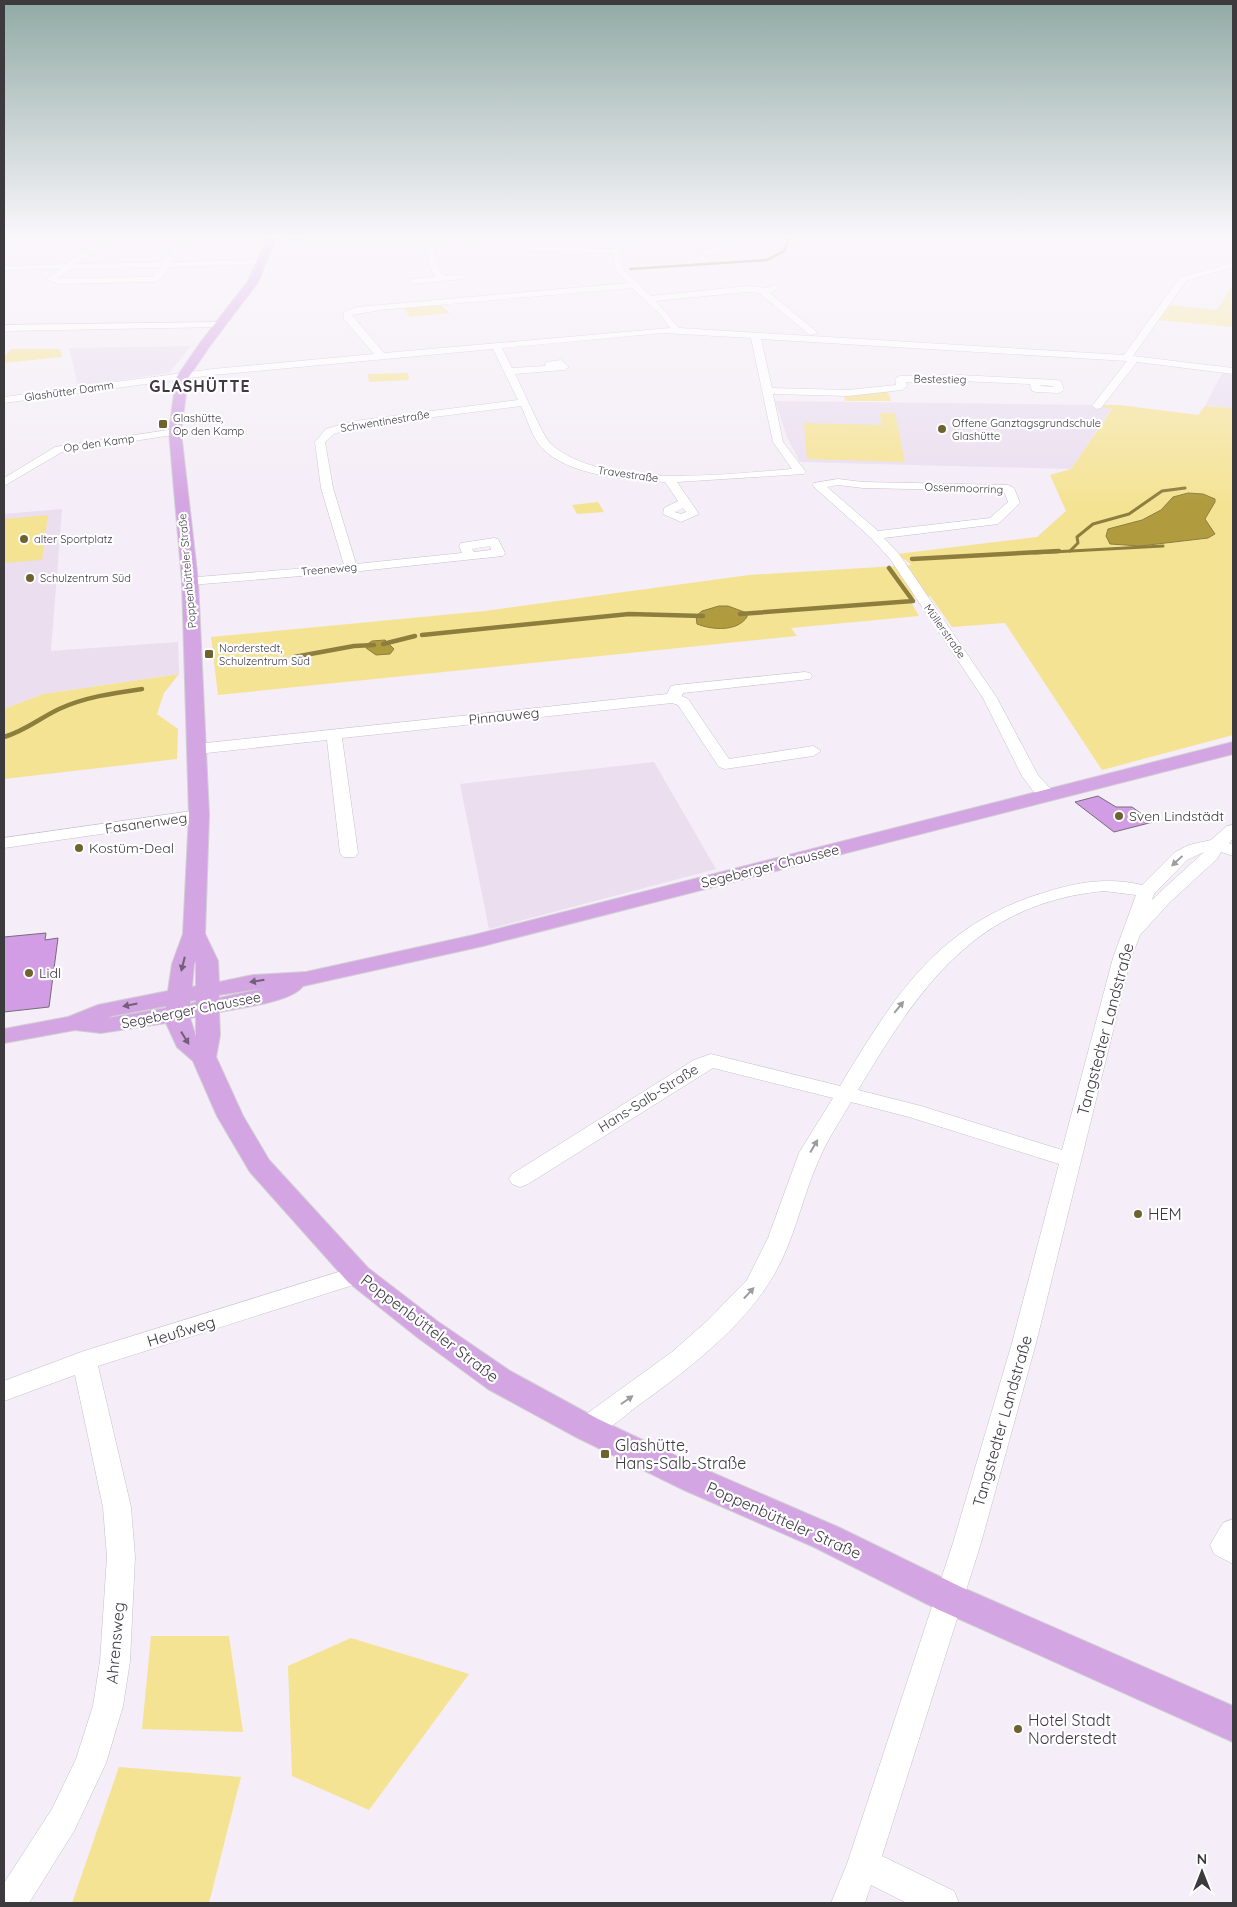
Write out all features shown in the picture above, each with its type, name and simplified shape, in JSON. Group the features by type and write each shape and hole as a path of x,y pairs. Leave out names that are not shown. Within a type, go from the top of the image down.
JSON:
{"main road":[{"name":"Poppenbütteler Straße","path":"219,325 182,376 175,432 190,581 199,815 194,934 184,960 177,1004 179,1028 186,1042 204,1057 230,1116 258,1166 358,1275 427,1329 499,1380 587,1428 695,1480 826,1537 949,1598 1233,1724"},
{"name":"Segeberger Chaussee","path":"4,1036 74,1023 101,1026 177,1004 207,999 272,994 306,978 475,941 1233,748"},
{"name":"Poppenbütteler Straße","path":"194,934 207,961 208,1035 204,1057"}],"street":[{"path":"4,327 219,325"},
{"path":"353,325 381,356"},
{"path":"673,325 676,330"},
{"path":"804,325 813,333"},
{"path":"1097,406 1153,325"},
{"name":"Glashütter Damm","path":"4,401 182,376 637,331 676,330 1131,358 1233,371"},
{"path":"755,334 767,391"},
{"name":"Travestraße","path":"496,345 545,445 558,458 605,472 669,479 800,472 778,442 767,391"},
{"path":"509,371 552,368"},
{"name":"Bestestieg","path":"767,391 865,393 898,388 902,386 900,379 912,378 1034,382"},
{"name":"Schwentinestraße","path":"351,568 327,488 320,442 322,436 330,431 354,424 524,402"},
{"name":"Op den Kamp","path":"4,483 58,449 175,432"},
{"path":"669,479 684,502"},
{"name":"Ossenmoorring","path":"818,485 838,482 863,485 1008,488 1014,503 994,521 875,535"},
{"name":"Müllerstraße","path":"818,485 875,535 895,557 990,698 1030,776 1038,788 1048,795"},
{"name":"Treeneweg","path":"190,581 469,556"},
{"name":"Pinnauweg","path":"197,749 674,698 676,689 805,676"},
{"path":"674,698 683,702 725,764 813,751"},
{"path":"334,734 349,853"},
{"name":"Fasanenweg","path":"4,843 199,815"},
{"name":"Tangstedter Landstraße","path":"1132,932 1164,898 1211,855 1225,847 1233,830"},
{"name":"Tangstedter Landstraße","path":"848,1903 863,1864 967,1543 1024,1343 1122,958 1146,892 1181,856 1195,849 1225,847"},
{"path":"587,1428 665,1374 713,1332 755,1286 777,1249 811,1150 895,1012 942,956 956,943 998,913 1021,903 1090,886 1121,884 1146,892"},
{"name":"Hans-Salb-Straße","path":"520,1179 711,1060 914,1110 1071,1160"},
{"name":"Heußweg","path":"4,1390 84,1362 358,1275"},
{"name":"Ahrensweg","path":"10,1903 63,1820 90,1763 108,1706 115,1661 120,1557 116,1507 84,1362"},
{"path":"1233,1531 1224,1544 1233,1552"},
{"path":"863,1864 942,1903"}],"shaded area":[{"path":"1212,325 1233,325 1233,327"},
{"path":"191,346 169,373 78,386 69,348"},
{"path":"11,349 60,349 62,357 4,363 4,357"},
{"path":"408,373 409,380 369,382 368,374"},
{"path":"1222,373 1233,375 1233,408 1205,406"},
{"path":"888,392 891,401 845,401 844,395"},
{"name":"Offene Ganztagsgrundschule Glashütte","path":"775,401 1089,405 1112,408 1071,469 800,462 787,437"},
{"path":"1089,405 1120,405 1198,415 1205,406 1233,408 1233,735 1102,770 1005,623 952,627 930,596 908,597 919,616 791,628 797,636 218,695 211,637 485,611 749,575 912,565 897,554 1037,537 1066,511 1050,475 1071,469 1112,409","holes":["1188,493 1210,496 1205,519 1215,535 1208,538 1140,546 1110,544 1108,529 1149,516 1161,510 1174,498"]},
{"path":"880,413 895,413 905,462 807,459 804,423 881,425"},
{"path":"1188,493 1203,494 1215,499 1205,519 1215,534 1208,538 1140,546 1110,544 1106,536 1108,529 1142,520 1161,510 1173,497"},
{"path":"598,502 604,512 577,514 572,505"},
{"name":"Schulzentrum Süd","path":"62,509 51,651 178,642 179,674 43,694 4,709 4,514"},
{"name":"alter Sportplatz","path":"48,515 42,560 4,563 4,519"},
{"path":"719,606 728,606 747,613 747,617 737,625 724,628 710,628 697,624 696,616 702,611"},
{"path":"385,640 394,649 390,654 376,655 366,648 366,645 372,641"},
{"path":"179,674 164,693 157,714 178,729 177,759 4,779 4,709 43,694"},
{"path":"654,762 716,869 489,929 460,784"},
{"path":"151,1636 229,1636 243,1732 142,1729"},
{"path":"351,1638 469,1674 369,1810 292,1776 288,1666"},
{"path":"119,1767 241,1777 209,1903 72,1903"}],"building":[{"name":"Sven Lindstädt","path":"1098,796 1116,807 1132,807 1153,822 1114,832 1075,802"},
{"name":"Lidl","path":"46,933 45,940 58,938 49,1007 4,1012 4,937"}],"waterway":[{"path":"1070,551 1078,543 1077,537 1093,524 1129,514 1162,491 1185,488"},
{"path":"1034,553 1163,546"},
{"path":"912,559 1059,551"},
{"path":"740,614 913,601 889,568"},
{"path":"422,635 629,614 703,616"},
{"path":"383,644 415,636"},
{"path":"294,657 354,646 374,645"},
{"path":"4,737 79,701 142,689"}],"place":[{"name":"Glashütte, Op den Kamp","path":"163,424"},
{"name":"Offene Ganztagsgrundschule Glashütte","path":"942,429"},
{"name":"alter Sportplatz","path":"24,539"},
{"name":"Schulzentrum Süd","path":"30,578"},
{"name":"Norderstedt, Schulzentrum Süd","path":"209,654"},
{"name":"Sven Lindstädt","path":"1119,816"},
{"name":"Kostüm-Deal","path":"79,848"},
{"name":"Lidl","path":"29,973"},
{"name":"HEM","path":"1138,1214"},
{"name":"Glashütte, Hans-Salb-Straße","path":"605,1454"},
{"name":"Hotel Stadt Norderstedt","path":"1018,1729"}],"district":[{"name":"GLASHÜTTE","path":"200,386"}]}
